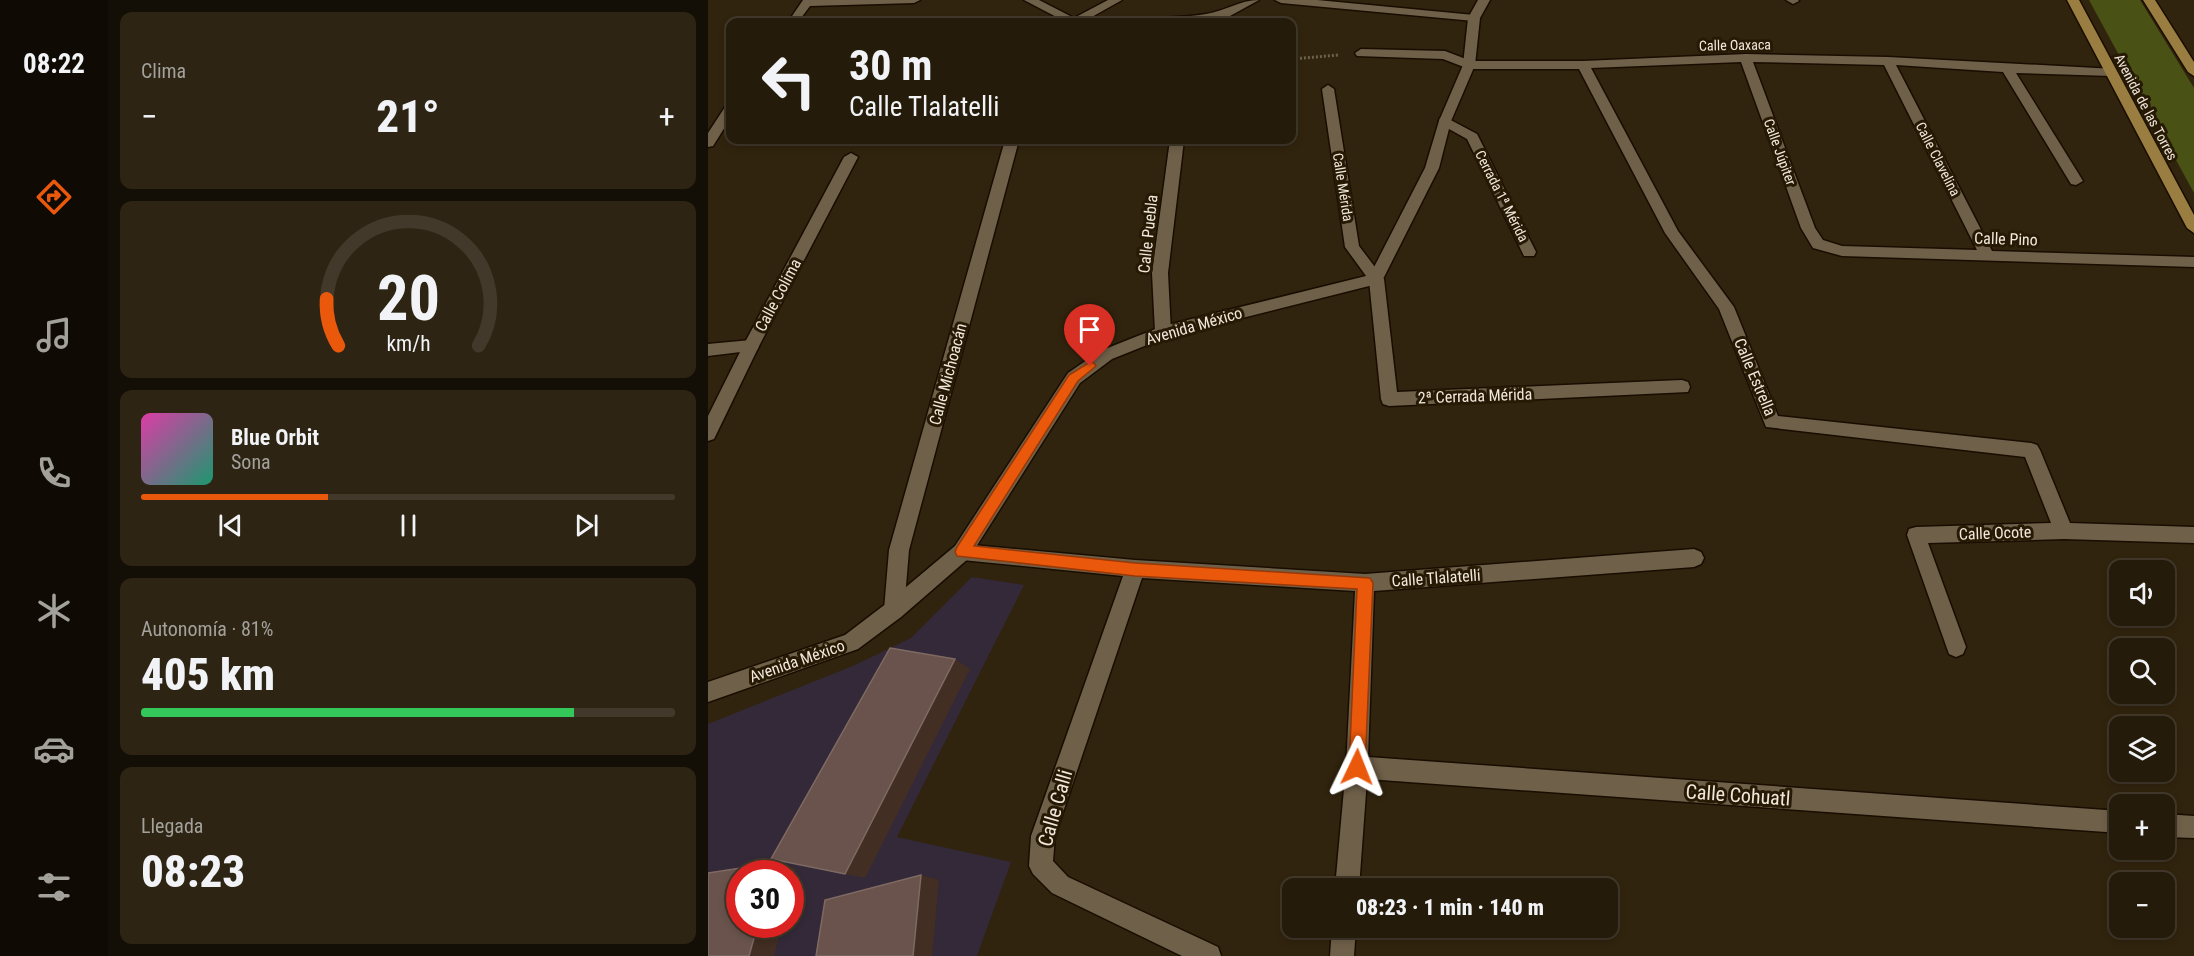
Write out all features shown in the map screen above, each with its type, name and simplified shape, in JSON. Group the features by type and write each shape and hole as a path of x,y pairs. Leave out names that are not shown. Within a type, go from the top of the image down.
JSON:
{"main road":[{"name":"Avenida de las Torres","path":"2073,0 2194,228"},
{"path":"2149,0 2194,72"}],"street":[{"path":"796,18 808,2 914,0"},
{"path":"1030,0 1066,18"},
{"path":"1082,18 1116,0"},
{"path":"1203,18 1226,14 1253,0"},
{"path":"1281,0 1474,18"},
{"path":"1376,279 1432,168 1445,121 1469,65 1474,18 1484,0"},
{"name":"Calle Oaxaca","path":"1361,53 1445,55 1469,65 1583,64 1746,58 1888,61 2007,69 2111,72"},
{"name":"Calle Júpiter","path":"1746,58 1808,228 1818,244"},
{"name":"Calle Clavelina","path":"1888,61 1988,257"},
{"name":"Calle Estrella","path":"1583,64 1672,233 1726,307 1772,422 2031,450 2064,531"},
{"path":"2007,69 2076,181"},
{"name":"Calle Mérida","path":"1328,89 1352,247 1376,279"},
{"path":"708,118 726,114"},
{"path":"708,142 726,117"},
{"name":"Cerrada 1ª Mérida","path":"1445,121 1472,137 1529,252"},
{"name":"Calle Michoacán","path":"894,610 899,550 1011,144"},
{"name":"Calle Puebla","path":"1163,332 1160,273 1176,144"},
{"name":"Calle Colima","path":"708,434 751,346 852,157"},
{"name":"Calle Pino","path":"1818,244 1842,251 2194,262"},
{"name":"Avenida México","path":"708,692 851,642 894,610 962,552 1074,378 1106,355 1163,332 1376,279"},
{"name":"2ª Cerrada Mérida","path":"1376,279 1389,399 1682,387"},
{"path":"708,350 751,346"},
{"name":"Calle Ocote","path":"1956,647 1916,535 2064,531 2194,536"},
{"name":"Calle Tlalatelli","path":"962,552 1135,569 1365,583 1695,558"},
{"name":"Calle Calli","path":"1135,569 1043,836 1041,866 1060,885 1209,956"},
{"path":"1348,878 1357,767 1365,583"},
{"name":"Calle Cohuatl","path":"1357,767 2109,821"},
{"path":"2175,825 2194,826"},
{"path":"1341,956 1343,938"}],"path":[{"path":"1296,59 1361,53"}],"shaded area":[{"path":"972,577 1024,585 897,837 1011,862 977,956 708,956 708,724 855,665 911,638"}],"green space":[{"path":"2089,0 2140,0 2194,88 2194,193"}],"building":[{"path":"890,648 955,659 845,874 804,866 804,860 771,859"},
{"path":"726,870 726,938 754,938 749,956 708,956 708,873"},
{"path":"921,875 913,956 816,956 825,900"}],"route":[{"path":"1090,366 1074,378 962,552 1135,569 1365,583 1357,767"}]}
